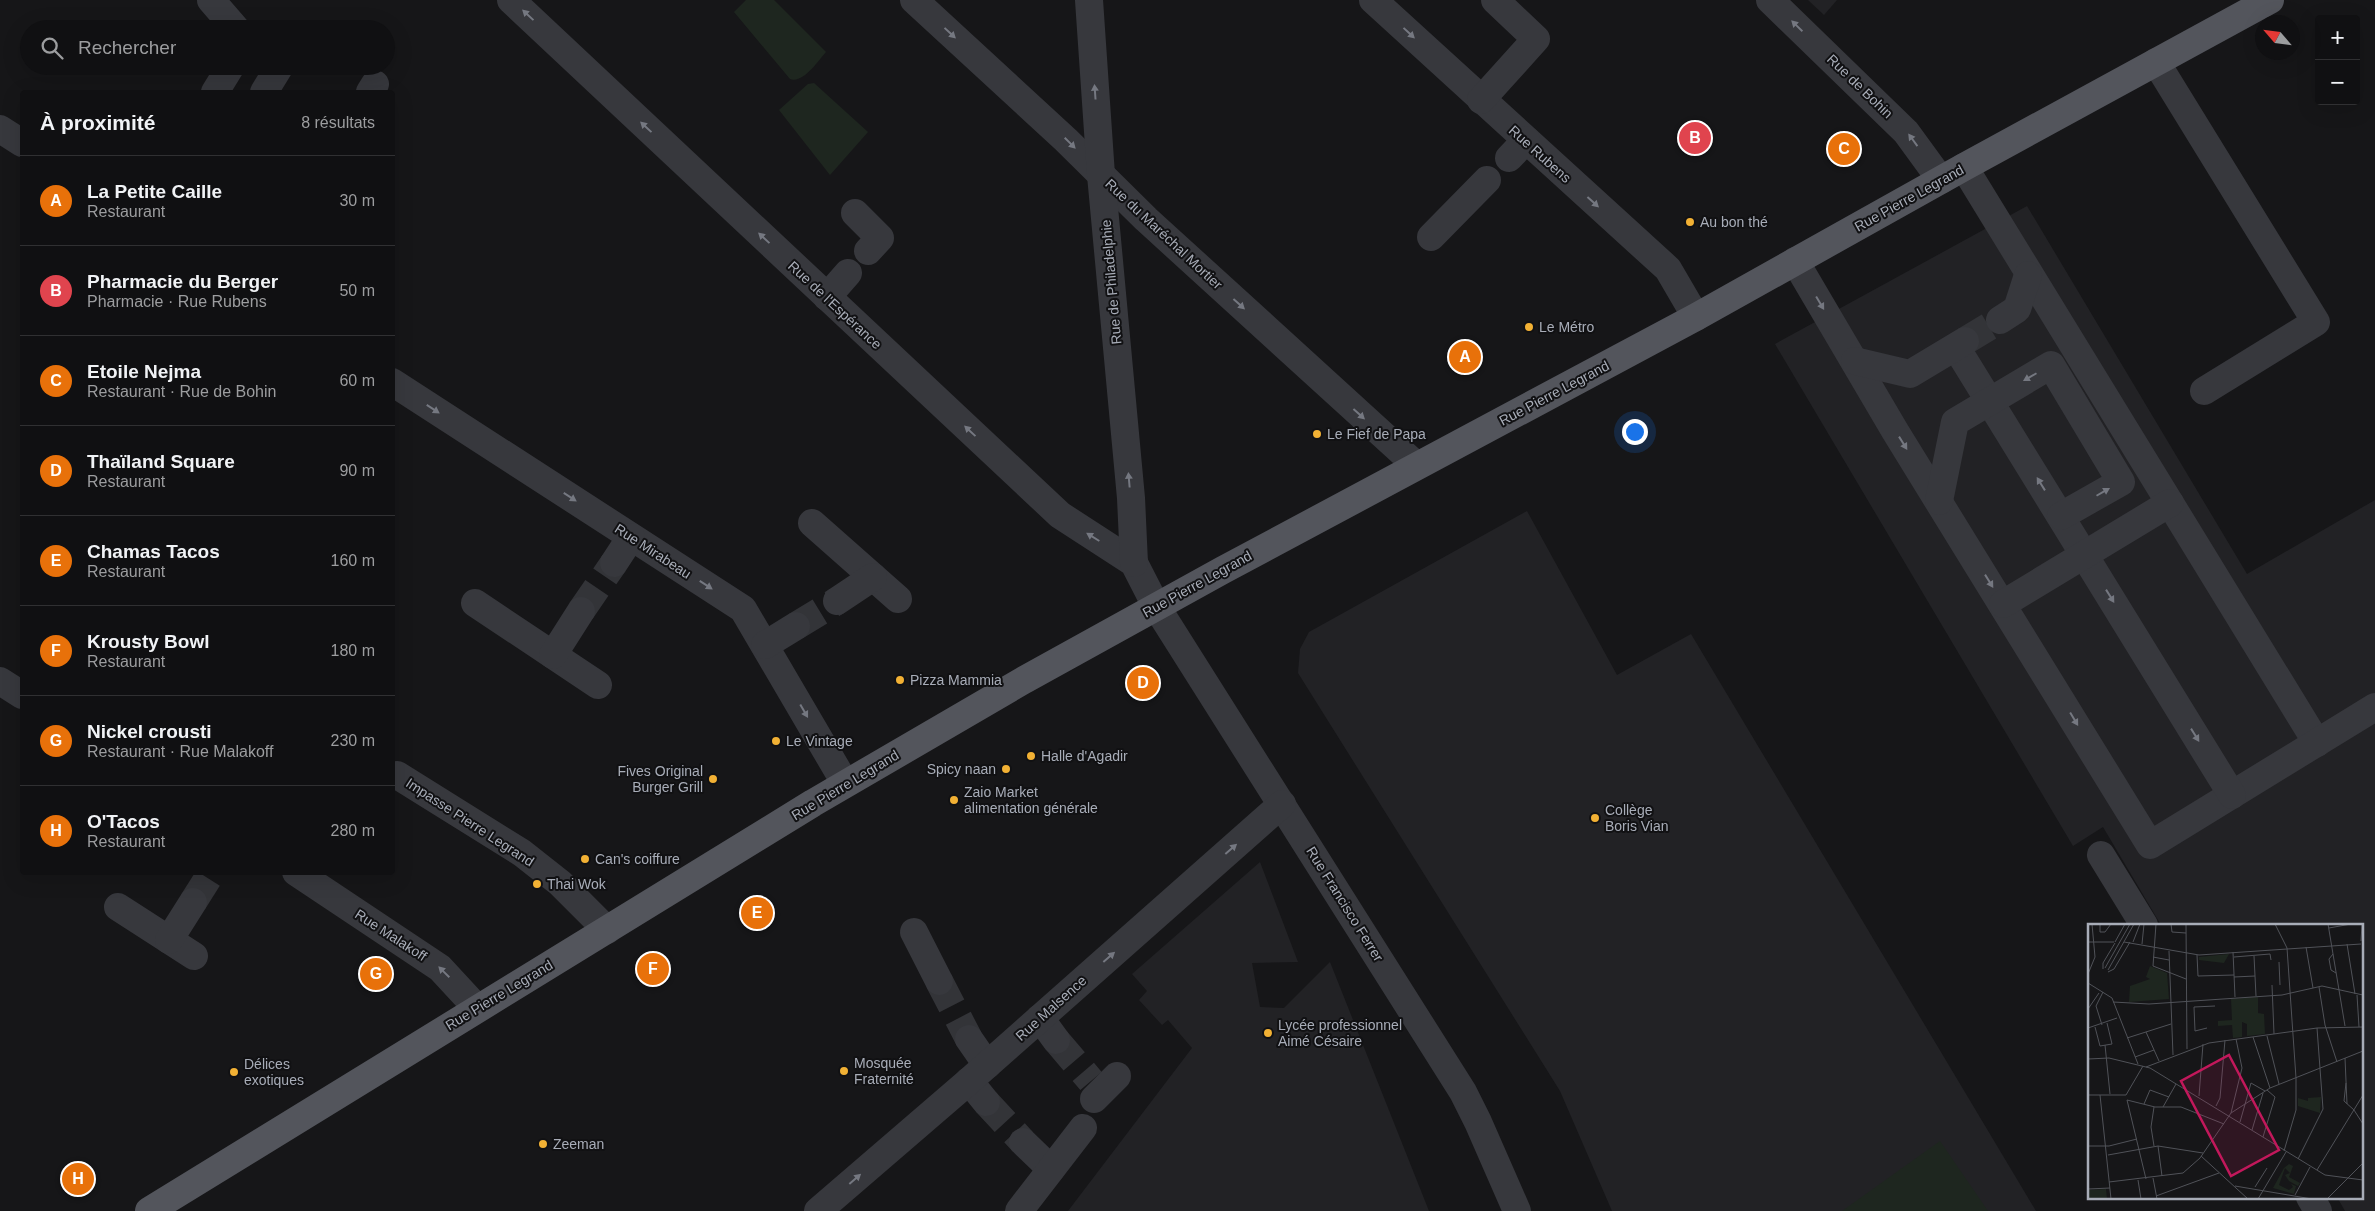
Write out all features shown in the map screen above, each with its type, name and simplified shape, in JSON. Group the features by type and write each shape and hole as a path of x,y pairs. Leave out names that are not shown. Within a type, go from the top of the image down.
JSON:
{"main road":[{"name":"Rue Pierre Legrand","path":"149,1211 846,783 1156,606 1696,317 1952,173 2270,0"}],"street":[{"path":"211,0 228,20"},
{"name":"Rue de l'Espérance","path":"511,0 1060,516 1134,563"},
{"name":"Rue du Maréchal Mortier","path":"914,0 1066,140 1146,219 1416,466"},
{"name":"Rue de Philadelphie","path":"1089,0 1101,175 1131,498 1134,563"},
{"name":"Rue Rubens","path":"1373,0 1481,100 1518,149 1668,269 1696,317"},
{"path":"1481,100 1536,39 1495,0"},
{"name":"Rue de Bohin","path":"1770,0 1906,132 1952,173 2028,275 2318,743"},
{"path":"2156,62 2316,322 2204,391"},
{"path":"216,90 225,75"},
{"path":"265,90 274,75"},
{"path":"0,129 20,143"},
{"path":"1432,237 1487,180"},
{"path":"855,214 880,238 868,251"},
{"path":"1795,261 1939,501 2150,844 2375,707"},
{"path":"827,297 848,273"},
{"path":"2000,320 2017,309 2028,275"},
{"path":"1855,361 1910,374 1960,344 1989,402 2232,795"},
{"path":"1939,501 1955,422 2050,366 2121,482 2061,516"},
{"name":"Rue Mirabeau","path":"395,384 743,609 846,783"},
{"path":"2003,604 2170,503"},
{"path":"812,523 898,599"},
{"path":"614,563 631,537"},
{"path":"1134,563 1156,606"},
{"path":"837,601 873,577"},
{"path":"475,603 598,685"},
{"name":"Rue Francisco Ferrer","path":"1156,606 1463,1092 1517,1211"},
{"path":"552,655 581,611"},
{"path":"765,645 796,626"},
{"path":"0,681 20,694"},
{"name":"Impasse Pierre Legrand","path":"397,775 522,852 560,883 606,930"},
{"name":"Rue Malsence","path":"818,1211 981,1083 1040,1018 1282,804"},
{"path":"2101,855 2143,924"},
{"name":"Rue Malakoff","path":"300,875 440,968 477,1008"},
{"path":"169,940 193,902"},
{"path":"118,907 194,956"},
{"path":"914,932 938,981"},
{"path":"1040,1018 1056,1040"},
{"path":"969,1039 981,1083"},
{"path":"1019,1211 1083,1128"},
{"path":"1023,1142 1051,1169"},
{"path":"2311,1198 2318,1211"}],"shaded area":[{"path":"746,0 774,0 826,52 815,66 800,78 790,79 734,12"},
{"path":"1808,0 1837,0 1824,15"},
{"path":"814,83 868,132 830,175 779,110 808,84"},
{"path":"2027,206 2247,574 2375,500 2375,1211 2345,1211 2338,1198 2362,1198 2362,924 2160,924 2103,827 2073,846 1775,344"},
{"name":"Collège Boris Vian","path":"1527,511 1617,675 1691,634 2036,1211 1612,1211 1560,1091 1298,673 1300,649 1309,632"},
{"name":"Lycée professionnel Aimé Césaire","path":"1260,862 1298,962 1252,963 1260,1007 1284,1008 1330,962 1429,1211 1068,1211 1192,1048 1168,1020 1162,1025 1139,1000 1147,991 1132,974"},
{"path":"1940,1141 1988,1211 1842,1211"}],"tunnel":[{"path":"1965,341 2000,320"},
{"path":"581,611 614,563"},
{"path":"796,626 837,601"},
{"path":"193,902 210,875"},
{"path":"939,981 969,1039"},
{"path":"1056,1040 1091,1081"},
{"path":"986,1102 1023,1142"}],"place":[{"name":"Pharmacie du Berger","path":"1695,138"},
{"name":"Etoile Nejma","path":"1844,149"},
{"name":"Au bon thé","path":"1690,222"},
{"name":"Le Métro","path":"1529,327"},
{"name":"La Petite Caille","path":"1465,357"},
{"name":"Le Fief de Papa","path":"1317,434"},
{"name":"Pizza Mammia","path":"900,680"},
{"name":"Thaïland Square","path":"1143,683"},
{"name":"Le Vintage","path":"776,741"},
{"name":"Halle d'Agadir","path":"1031,756"},
{"name":"Spicy naan","path":"1006,769"},
{"name":"Fives Original Burger Grill","path":"713,779"},
{"name":"Zaio Market alimentation générale","path":"954,800"},
{"name":"Collège Boris Vian","path":"1595,818"},
{"name":"Can's coiffure","path":"585,859"},
{"name":"Thai Wok","path":"537,884"},
{"name":"Chamas Tacos","path":"757,913"},
{"name":"Krousty Bowl","path":"653,969"},
{"name":"Nickel crousti","path":"376,974"},
{"name":"Lycée professionnel Aimé Césaire","path":"1268,1033"},
{"name":"Mosquée Fraternité","path":"844,1071"},
{"name":"Délices exotiques","path":"234,1072"},
{"name":"Zeeman","path":"543,1144"},
{"name":"O'Tacos","path":"78,1179"}]}
